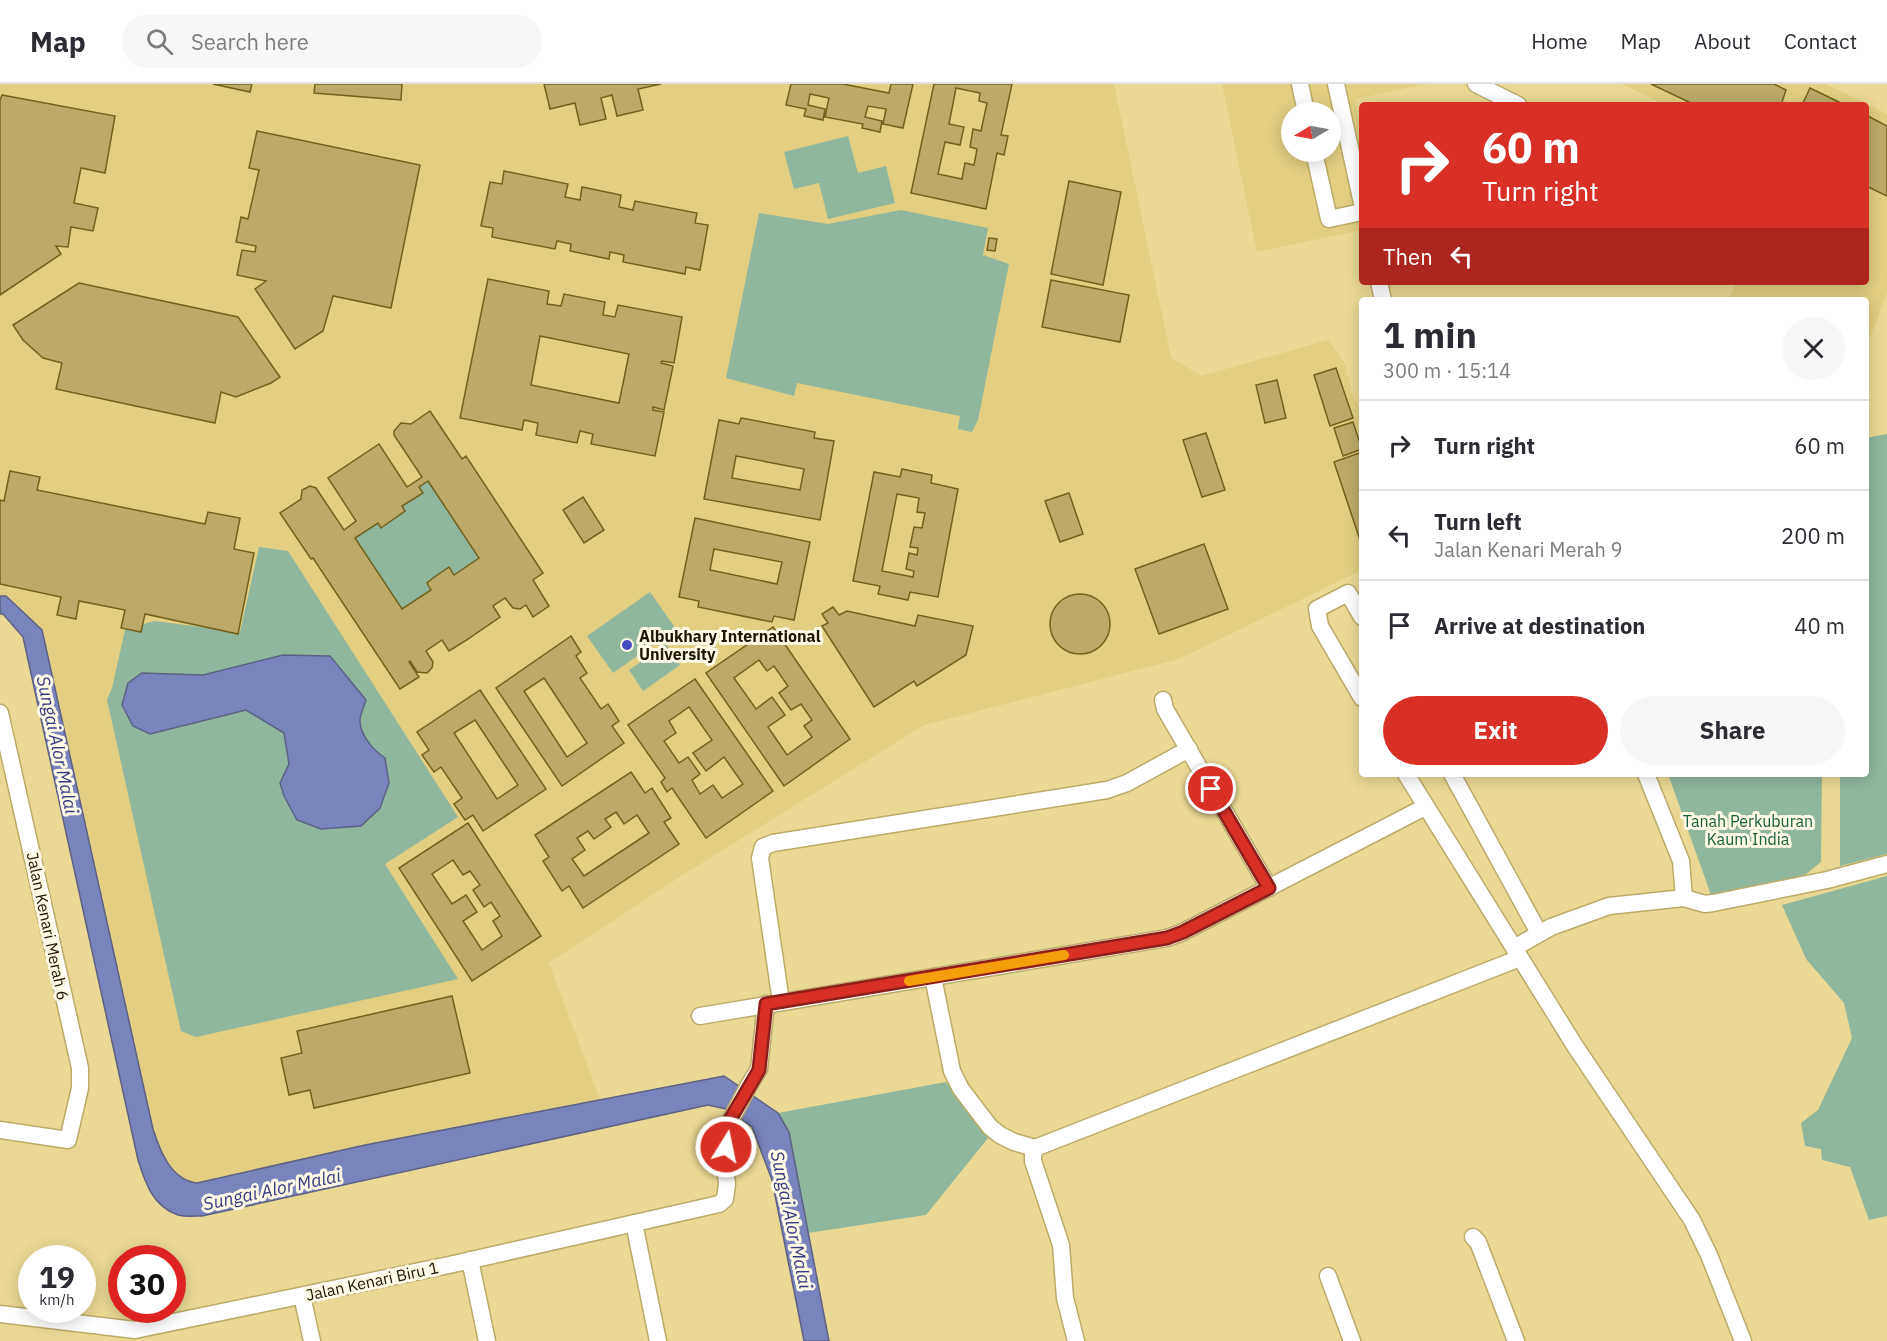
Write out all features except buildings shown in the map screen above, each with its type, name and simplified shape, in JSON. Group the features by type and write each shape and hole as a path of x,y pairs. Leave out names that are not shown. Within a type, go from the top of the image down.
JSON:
{"street":[{"path":"1300,84 1304,102"},
{"path":"1336,84 1359,190"},
{"path":"1476,84 1512,102"},
{"path":"1316,162 1329,219 1359,213"},
{"path":"1359,611 1348,593 1317,609 1320,626 1359,693"},
{"path":"1163,700 1165,709 1269,888"},
{"name":"Jalan Kenari Merah 6","path":"0,712 80,1068 80,1088 68,1140 0,1130"},
{"path":"774,1003 760,858 763,847 773,843 1107,790 1127,783 1189,749"},
{"path":"1408,777 1575,1046 1692,1220 1709,1255 1737,1339"},
{"path":"1454,777 1539,933"},
{"path":"1647,777 1681,861 1684,898"},
{"path":"700,1016 1167,938 1183,932 1425,807"},
{"path":"933,977 952,1071 961,1089 990,1126 1000,1135 1035,1148 1517,953 1539,933 1609,906 1684,898 1705,904 1713,903 1827,880 1887,864"},
{"name":"Jalan Kenari Biru 1","path":"0,1314 137,1335 302,1296 719,1204 725,1199 727,1184 726,1130 729,1120 759,1070 774,1003"},
{"path":"1035,1148 1033,1161 1061,1245 1065,1298 1076,1341"},
{"path":"634,1223 658,1341"},
{"path":"1473,1237 1478,1242 1516,1341"},
{"path":"470,1260 487,1341"},
{"path":"1328,1276 1352,1341"},
{"path":"302,1296 312,1341"}],"shaded area":[{"name":"Albukhary International University","path":"0,84 1114,84 1171,357 1201,376 1328,340 1345,364 1352,394 1359,407 1359,571 1179,659 924,725 678,878 549,963 600,1099 365,1145 197,1183 188,1182 179,1177 162,1154 153,1129 42,630 7,597 0,596"},
{"path":"1222,84 1427,84 1355,99 1359,119 1359,231 1257,252"},
{"path":"1622,84 1826,84 1863,102 1659,102"},
{"path":"1869,105 1887,114 1887,293 1869,340 1869,297 1730,297 1735,285 1869,285"}],"green space":[{"path":"848,136 858,173 886,166 895,203 828,219 819,183 794,189 784,152"},
{"path":"901,210 988,228 983,255 1009,264 978,420 972,432 958,429 960,416 797,383 794,396 726,378 759,213 828,224"},
{"path":"1887,434 1887,854 1840,866 1840,777 1869,777 1869,437"},
{"path":"428,481 479,558 454,575 449,567 427,583 431,590 402,609 355,538 378,523 381,527 405,511 402,506 423,493 419,487"},
{"path":"259,547 288,551 458,817 385,864 458,979 196,1037 181,1031 107,700 112,688 125,630 154,621 240,632"},
{"path":"650,592 676,629 613,673 587,636"},
{"path":"666,644 680,665 643,691 629,670"},
{"name":"Tanah Perkuburan Kaum India","path":"1669,777 1822,777 1821,862 1801,878 1711,895"},
{"path":"1887,876 1887,1216 1869,1220 1850,1167 1822,1160 1821,1149 1805,1146 1801,1123 1818,1110 1852,1038 1844,1003 1806,959 1782,905"},
{"path":"946,1082 988,1138 926,1215 808,1233 789,1132 778,1113"}],"water":[{"name":"Sungai Alor Malai","path":"0,596 6,596 42,630 153,1129 163,1155 173,1170 188,1181 197,1183 365,1145 724,1076 778,1113 789,1132 829,1341 804,1341 772,1180 752,1127 726,1109 708,1105 202,1216 178,1215 162,1206 151,1193 138,1160 23,637 3,614 0,614"},
{"path":"283,655 330,656 366,700 360,725 364,736 385,758 389,783 380,808 361,826 321,829 297,820 280,783 289,764 284,733 246,710 150,734 133,726 122,705 128,683 142,673 203,675"}],"slow traffic":[{"path":"909,981 1064,955"}],"place":[{"name":"Albukhary International University","path":"627,645"}],"route":[{"path":"726,1147 727,1125 759,1070 766,1004 1167,938 1269,888 1211,789"}]}
